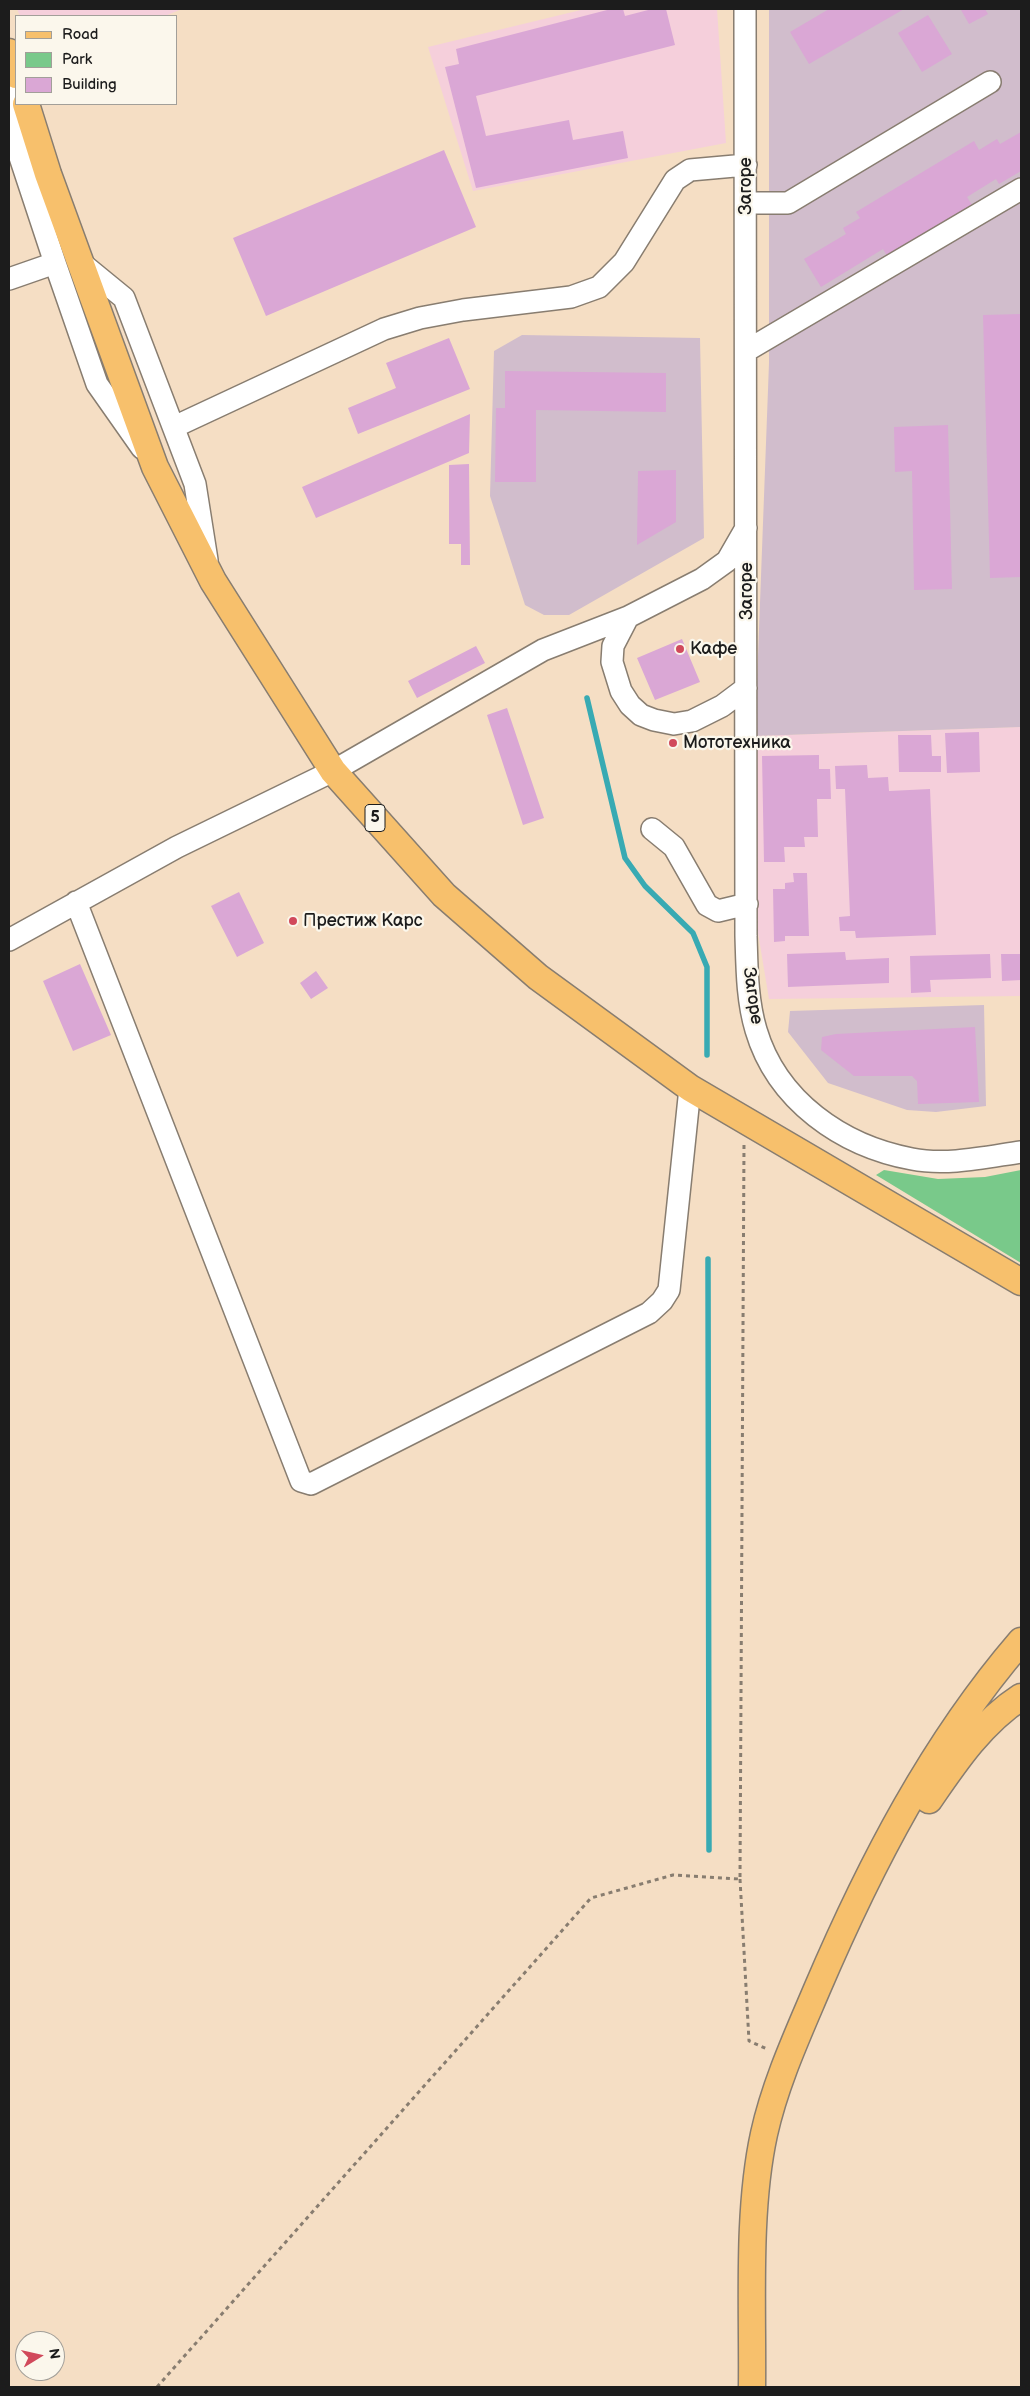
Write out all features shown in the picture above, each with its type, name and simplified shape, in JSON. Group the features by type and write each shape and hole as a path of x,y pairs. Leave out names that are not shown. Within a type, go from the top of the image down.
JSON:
{"main road":[{"name":"5","path":"26,105 68,263 155,467 208,573 333,771 444,895 538,978 690,1088 1021,1282"},
{"path":"752,2387 754,2213 764,2135 788,2058 851,1910 893,1828 966,1712 1021,1641"},
{"path":"851,1910 966,1747 992,1721 1021,1697"}],"street":[{"name":"Загоре","path":"745,9 747,974 756,1032 783,1085 804,1108 828,1126 854,1139 883,1151 913,1159 978,1159 1021,1152"},
{"path":"13,64 16,145 68,263 124,298 195,484 208,573"},
{"path":"746,203 788,203 990,82"},
{"path":"174,427 384,329 420,318 463,310 571,297 599,286 624,262 675,180 690,170 746,165"},
{"path":"746,351 1021,189"},
{"path":"9,279 68,263"},
{"path":"9,940 177,847 333,771 543,650 628,617 702,579 727,561 746,528"},
{"path":"628,617 614,646 612,662 621,692 630,705 641,715 674,724 692,721 722,706 746,688"},
{"path":"652,829 674,847 707,906 718,911 747,904"},
{"path":"76,902 301,1481 306,1484 311,1484 640,1317 662,1301 669,1290 690,1088"}],"path":[{"path":"744,1121 740,1879 749,2041 788,2058"},
{"path":"157,2387 591,1898 673,1875 740,1879"}],"shaded area":[{"path":"17,9 182,9 167,15 20,15"},
{"path":"585,9 717,9 726,143 473,191 428,47"},
{"path":"769,9 1021,9 1021,727 755,736 769,363"},
{"path":"522,335 700,338 704,538 569,615 544,615 525,605 490,496 494,351"},
{"path":"1021,727 1021,996 769,999 757,927 755,736"},
{"path":"984,1005 986,1106 936,1112 907,1110 828,1083 788,1032 790,1011"}],"green space":[{"path":"884,1170 938,1179 985,1177 1021,1170 1021,1263 876,1175"}],"building":[{"path":"611,9 623,9 625,16 652,9 666,9 675,45 476,96 486,136 569,120 573,140 623,131 628,158 476,188 445,67 459,64 456,49"},
{"path":"829,9 904,9 809,64 790,32"},
{"path":"985,9 988,14 969,24 961,10"},
{"path":"928,15 952,54 922,72 898,33"},
{"path":"1021,132 1021,171 999,184 996,179 967,197 972,205 887,256 883,249 821,287 804,259 846,234 843,228 860,218 856,212 974,141 979,150 997,139 1000,144"},
{"path":"444,150 476,227 266,316 233,238"},
{"path":"1021,314 1021,577 990,578 983,315"},
{"path":"449,338 470,389 358,434 348,408 396,388 386,363"},
{"path":"505,371 666,373 666,412 536,410 536,482 495,482 496,408 505,408"},
{"path":"470,414 469,453 316,518 302,487"},
{"path":"948,425 952,589 914,590 912,471 895,472 894,427"},
{"path":"469,464 470,565 461,565 461,544 449,544 449,465"},
{"path":"676,470 676,522 637,545 638,471"},
{"path":"682,639 700,682 655,700 637,658"},
{"path":"476,646 485,663 417,698 408,681"},
{"path":"507,708 544,818 523,825 487,715"},
{"path":"979,732 980,772 947,773 945,733"},
{"path":"898,735 931,735 932,756 941,756 941,772 899,772"},
{"path":"819,755 819,769 830,769 831,799 817,799 818,837 804,837 805,847 784,847 785,862 764,862 762,756"},
{"path":"867,765 868,778 888,777 889,791 930,789 936,935 856,938 855,931 840,931 839,917 850,916 845,789 836,789 835,766"},
{"path":"793,873 807,873 809,936 785,936 785,941 774,942 773,889 785,889 785,883 794,882"},
{"path":"239,892 264,943 237,957 211,906"},
{"path":"845,952 846,960 889,958 889,983 788,987 787,954"},
{"path":"990,954 991,978 930,980 931,992 911,993 910,956"},
{"path":"1001,954 1021,954 1021,980 1002,981"},
{"path":"80,964 111,1035 73,1051 43,981"},
{"path":"316,971 328,988 311,999 300,983"},
{"path":"975,1027 979,1102 918,1104 917,1081 912,1076 854,1076 821,1050 822,1037 836,1034"}],"waterway":[{"path":"587,698 625,858 645,886 693,933 707,967 707,1055"},
{"path":"708,1259 709,1850"}],"place":[{"name":"Кафе","path":"680,649"},
{"name":"Мототехника","path":"673,743"},
{"name":"Престиж Карс","path":"293,921"}]}
